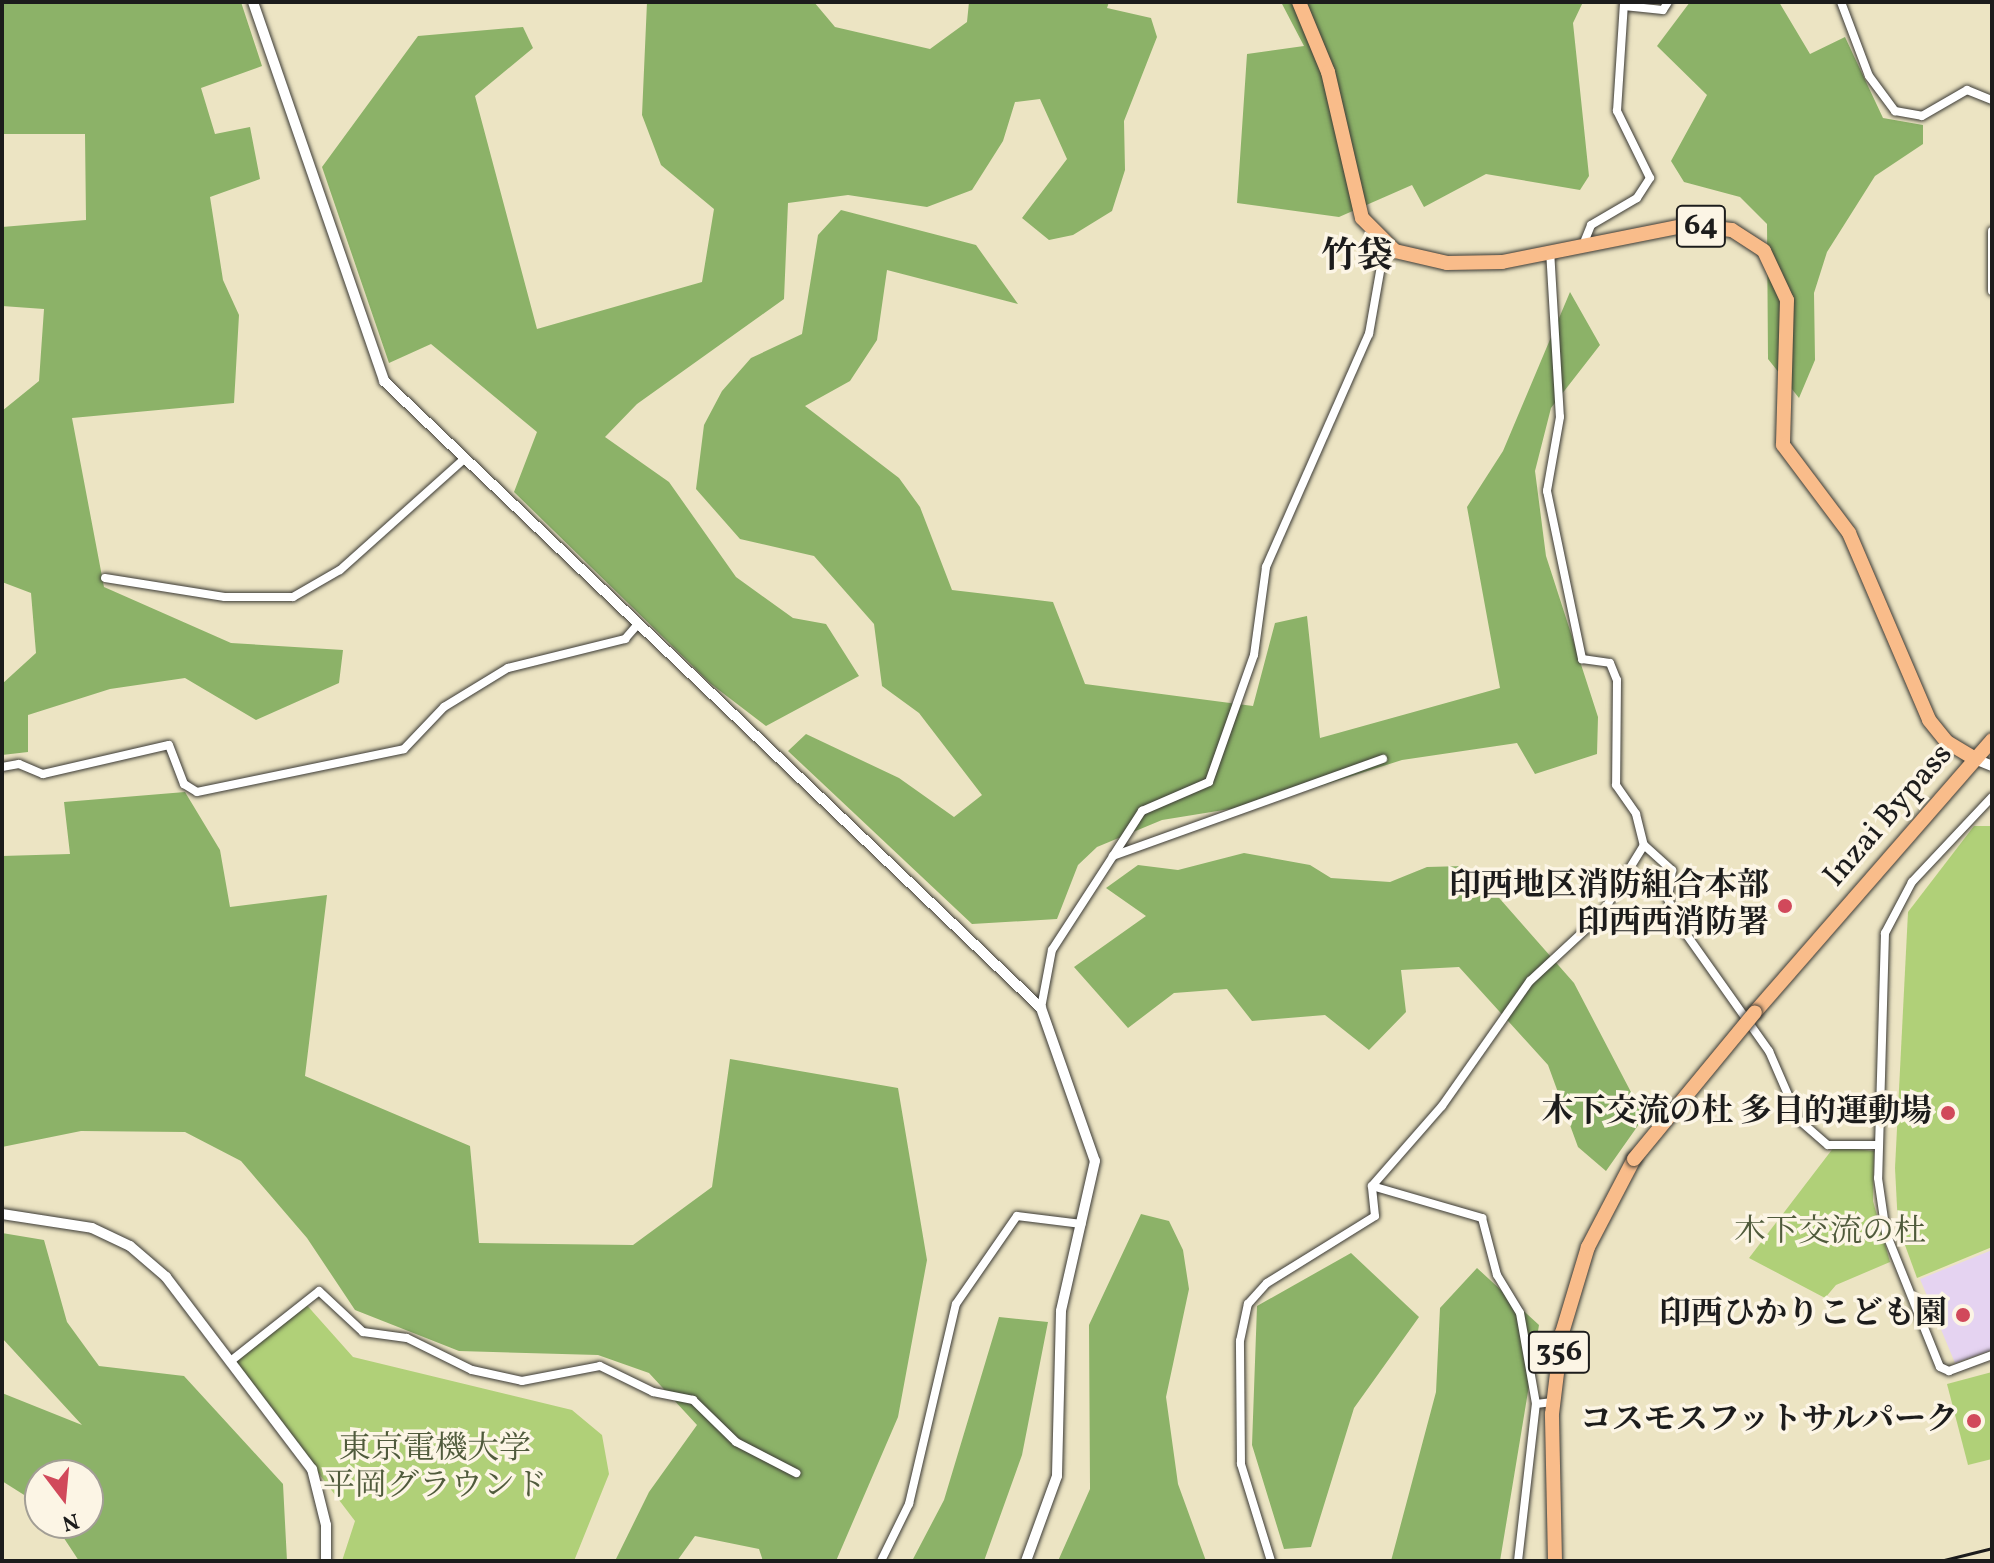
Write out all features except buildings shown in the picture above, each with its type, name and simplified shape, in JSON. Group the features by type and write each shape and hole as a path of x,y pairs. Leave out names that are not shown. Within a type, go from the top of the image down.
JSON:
{"main road":[{"name":"64","path":"1299,2 1328,72 1362,218 1385,243 1407,256 1447,263 1502,262 1585,240 1715,227 1749,239 1775,266 1787,300 1783,445 1849,533 1929,720 1947,742 1975,759"},
{"name":"Inzai Bypass","path":"1555,1561 1553,1402 1577,1275 1634,1159 1755,1012 1992,740"}],"street":[{"path":"253,2 384,381 462,461 1041,1008 1095,1161 1061,1311 1057,1476 1026,1561"},
{"path":"1585,240 1591,225 1637,198 1650,178 1617,111 1624,4 1663,10 1668,2"},
{"path":"1841,2 1869,76 1895,111 1922,116 1967,90 1992,100"},
{"path":"1992,231 1992,291"},
{"path":"1041,1008 1052,950 1142,811 1209,782 1254,655 1266,567 1369,334 1385,243"},
{"path":"1550,249 1560,417 1547,491 1582,659 1610,663 1617,680 1616,785 1636,814 1644,845 1672,870 1668,899 1679,924 1769,1051 1799,1120 1828,1145 1879,1145"},
{"path":"105,578 251,599 293,597 340,570 462,461"},
{"path":"2,767 19,764 43,774 169,745 184,784 197,792 404,749 444,707 508,668 625,639 637,625"},
{"path":"1113,856 1383,759"},
{"path":"1975,759 1992,766"},
{"path":"1992,797 1912,882 1885,933 1879,1145 1886,1233 1940,1367 1949,1371 1992,1355"},
{"path":"1271,1561 1241,1464 1242,1321 1267,1283 1375,1216 1372,1186 1442,1106 1530,981 1601,915 1644,845"},
{"path":"1372,1186 1482,1218 1497,1275 1520,1313 1536,1404 1518,1561"},
{"path":"2,1214 54,1218 130,1246 166,1277 312,1469 326,1525 326,1561"},
{"path":"881,1561 909,1504 956,1304 1017,1216 1082,1224"},
{"path":"232,1360 319,1291 363,1332 407,1338 472,1370 522,1381 600,1366 653,1392 693,1400 736,1442 796,1473"},
{"path":"1536,1404 1553,1402"}],"shaded area":[{"name":"印西ひかりこども園","path":"1992,1250 1992,1350 1955,1363 1920,1279"}],"green space":[{"path":"2,2 241,2 262,66 201,88 215,134 250,127 260,179 210,197 223,280 239,315 234,403 72,418 104,587 231,643 343,650 339,683 256,720 185,678 110,689 28,715 28,752 2,755 2,684 36,653 31,593 2,582 2,411 39,381 44,309 2,306 2,227 86,220 85,134 2,134"},
{"path":"647,2 814,2 835,27 930,49 967,22 969,2 1109,2 1107,8 1151,18 1157,37 1124,121 1125,170 1112,211 1073,235 1049,240 1022,218 1067,159 1040,99 1015,102 1003,141 972,190 927,207 848,195 788,203 784,299 637,404 605,437 669,482 736,577 793,618 826,624 859,676 766,726 711,684 514,492 537,432 431,344 389,363 322,167 418,36 523,27 533,48 475,96 537,329 702,282 714,209 661,165 642,115"},
{"path":"1281,2 1583,2 1573,23 1589,176 1580,190 1486,174 1424,207 1412,185 1339,217 1237,203 1247,54 1304,46"},
{"path":"1690,2 1779,2 1810,54 1845,37 1883,118 1923,125 1923,144 1875,176 1827,252 1814,293 1815,360 1799,398 1768,359 1767,224 1740,197 1684,182 1671,161 1707,95 1657,46"},
{"path":"841,210 976,245 1018,304 887,270 877,340 850,381 805,406 899,478 920,507 952,590 1053,602 1085,684 1253,706 1275,623 1307,616 1320,738 1500,688 1467,507 1503,451 1570,292 1600,345 1551,408 1535,471 1546,556 1598,717 1597,754 1535,774 1517,743 1402,760 1267,803 1162,820 1097,847 1078,865 1057,919 972,924 788,751 806,734 899,778 954,817 982,795 919,713 882,686 874,624 814,556 740,539 696,489 704,425 722,391 751,358 802,334 818,235"},
{"path":"185,792 220,850 230,907 327,895 305,1076 470,1146 479,1243 633,1245 712,1187 730,1059 898,1088 927,1260 898,1417 836,1561 763,1561 759,1549 695,1536 677,1561 615,1561 649,1492 697,1425 649,1373 598,1355 459,1351 355,1310 307,1238 241,1161 185,1132 81,1131 2,1147 2,856 70,854 64,802"},
{"name":"木下交流の杜","path":"1974,826 1992,826 1992,1247 1917,1278 1898,1226 1895,1168 1908,912"},
{"path":"1244,853 1310,865 1331,878 1390,882 1427,867 1464,866 1486,883 1574,983 1644,1117 1606,1171 1578,1147 1548,1065 1459,967 1401,970 1406,1012 1369,1050 1325,1015 1252,1021 1227,989 1174,993 1128,1028 1074,967 1146,916 1106,888 1138,865 1178,870"},
{"name":"木下交流の杜","path":"1834,1147 1874,1151 1873,1201 1890,1262 1836,1285 1825,1298 1749,1258"},
{"path":"1141,1214 1169,1221 1183,1250 1189,1289 1166,1397 1178,1484 1206,1561 1058,1561 1090,1489 1089,1325"},
{"path":"2,1233 44,1240 67,1322 99,1366 184,1376 283,1484 287,1561 79,1561 65,1539 104,1539 104,1459 24,1459 24,1495 2,1481 2,1393 82,1425 2,1338"},
{"path":"1351,1253 1419,1317 1354,1408 1311,1547 1284,1549 1252,1445 1257,1306"},
{"path":"1477,1268 1539,1325 1500,1561 1391,1561 1436,1392 1440,1308"},
{"name":"東京電機大学 平岡グラウンド","path":"304,1302 353,1357 572,1410 602,1435 609,1474 574,1561 342,1561 355,1521 232,1360"},
{"path":"999,1317 1048,1322 1022,1455 984,1561 912,1561 944,1500"},
{"name":"コスモスフットサルパーク","path":"1992,1372 1992,1459 1968,1465 1947,1384"}],"railway":[{"path":"1940,1561 1992,1548"}],"place":[{"name":"印西地区消防組合本部 印西西消防署","path":"1785,906"},
{"name":"木下交流の杜 多目的運動場","path":"1948,1113"},
{"name":"印西ひかりこども園","path":"1963,1315"},
{"name":"コスモスフットサルパーク","path":"1974,1421"}],"district":[{"name":"竹袋","path":"1357,259"}]}
